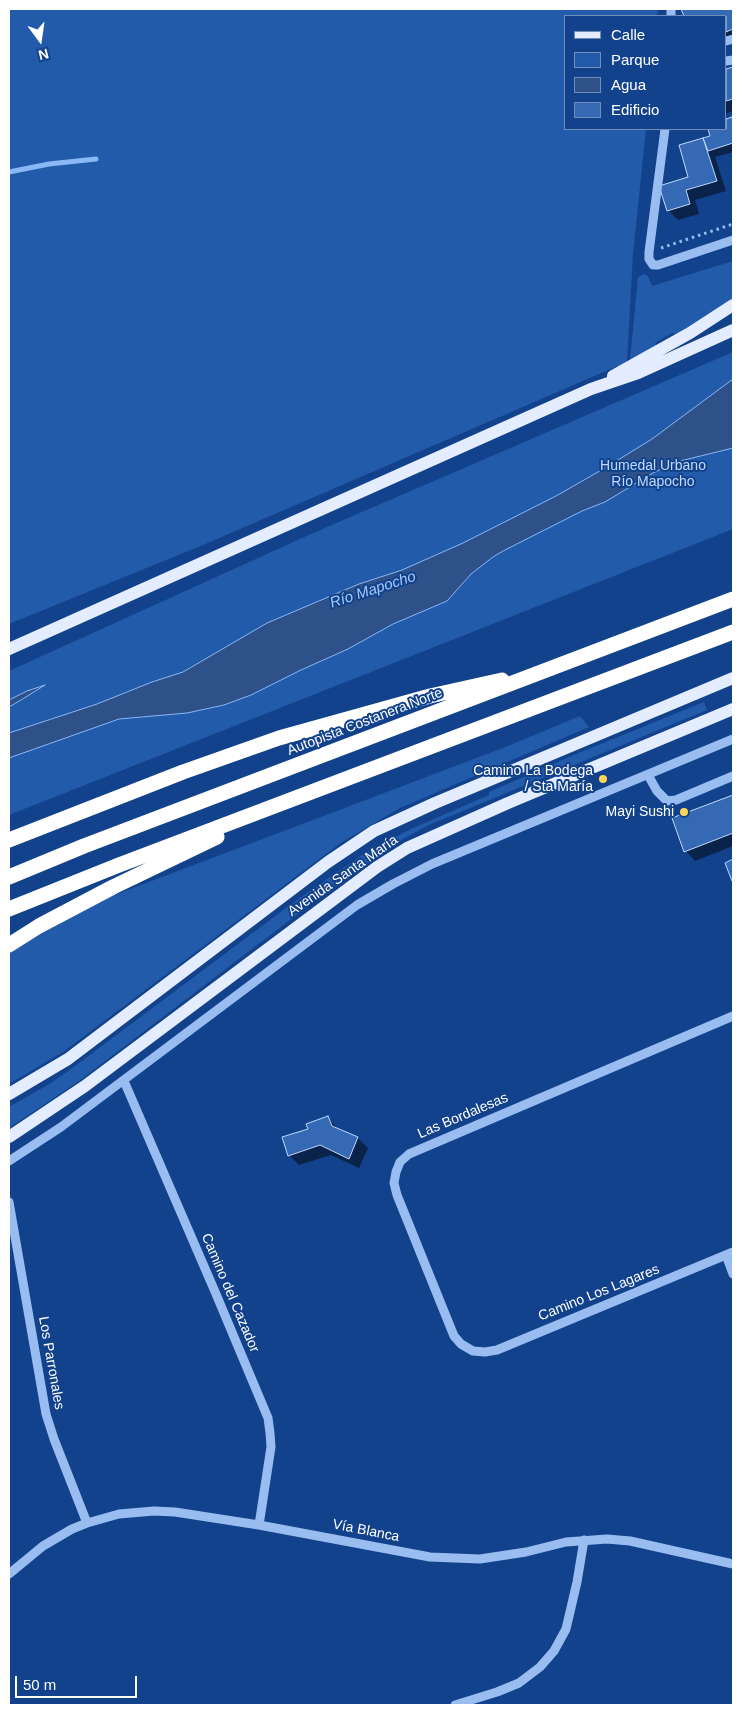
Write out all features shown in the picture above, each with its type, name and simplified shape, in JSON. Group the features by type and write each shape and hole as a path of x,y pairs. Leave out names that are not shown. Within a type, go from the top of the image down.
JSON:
{"highway":[{"name":"Autopista Costanera Norte","path":"9,877 84,846 733,599"},
{"path":"9,909 320,788 733,632"},
{"path":"9,840 184,772 279,738 430,696 476,685 538,674"},
{"path":"9,945 39,926 113,886 320,788"}],"main road":[{"path":"591,389 733,305"},
{"path":"9,649 591,389 638,373 733,330"},
{"name":"Avenida Santa María","path":"9,1094 68,1059 328,862 374,831 435,803 733,678"},
{"name":"Avenida Santa María","path":"9,1137 85,1086 377,866 407,848 463,822 733,709"}],"street":[{"path":"665,130 649,252 653,265 733,240"},
{"path":"9,1160 61,1127 124,1081 357,905 393,884 432,864 733,740"},
{"path":"648,774 657,791 667,801 676,800 733,776"},
{"name":"Las Bordalesas","path":"472,1351 461,1344 454,1336 397,1196 394,1183 400,1162 408,1154 733,1016"},
{"name":"Camino del Cazador","path":"124,1081 268,1418 271,1447 260,1525"},
{"name":"Los Parronales","path":"9,1202 46,1414 87,1523"},
{"path":"730,1254 733,1274"},
{"name":"Camino Los Lagares","path":"472,1351 485,1352 497,1350 730,1254"},
{"name":"Vía Blanca","path":"9,1574 43,1546 87,1523 119,1514 154,1511 175,1512 260,1525 430,1557 455,1559 503,1556 584,1540 630,1541 733,1564"},
{"path":"455,1705 519,1683 540,1667 554,1651 566,1629 584,1540"}],"path":[{"path":"649,252 733,224"}],"green space":[{"path":"9,9 658,9 657,15 564,15 564,130 646,130 633,254 627,362 203,545 9,624"},
{"path":"733,261 733,301 680,334 672,333 655,343 658,348 630,361 638,277 645,274 652,286"},
{"name":"Humedal Urbano Río Mapocho","path":"733,352 733,529 9,815 9,671 311,534"},
{"path":"704,702 707,710 429,825 403,839 307,907 79,1081 9,1128 9,1107 51,1083 75,1066 294,902 368,851 411,829 489,795 489,792"},
{"path":"580,716 589,727 400,808 342,842 63,1052 9,1084 9,953 53,926 112,896 503,748"}],"water":[{"name":"Río Mapocho","path":"733,379 733,448 676,462 653,473 605,502 582,511 503,551 471,574 447,601 393,624 348,649 251,695 224,705 187,713 119,719 9,758 9,733 97,704 183,672 267,623 359,584 402,570 463,543 556,496 605,468 652,439"},
{"path":"45,685 9,707 9,700"}],"building":[{"path":"681,9 733,9 733,29 727,32 727,15 684,15"},
{"path":"733,67 733,99 727,101 727,69"},
{"path":"732,117 733,143 708,151 703,138 710,136 708,130 727,130 727,119"},
{"path":"703,138 717,181 686,190 690,204 667,211 659,186 688,177 679,145"},
{"path":"733,795 733,833 684,852 672,818"},
{"path":"733,859 733,881 732,881 725,863"},
{"path":"328,1116 332,1126 358,1137 349,1159 320,1145 288,1156 282,1137 308,1129 306,1124"}],"waterway":[{"path":"9,172 49,164 96,159"}],"place":[{"name":"Camino La Bodega / Sta María","path":"603,779"},
{"name":"Mayi Sushi","path":"684,812"}]}
